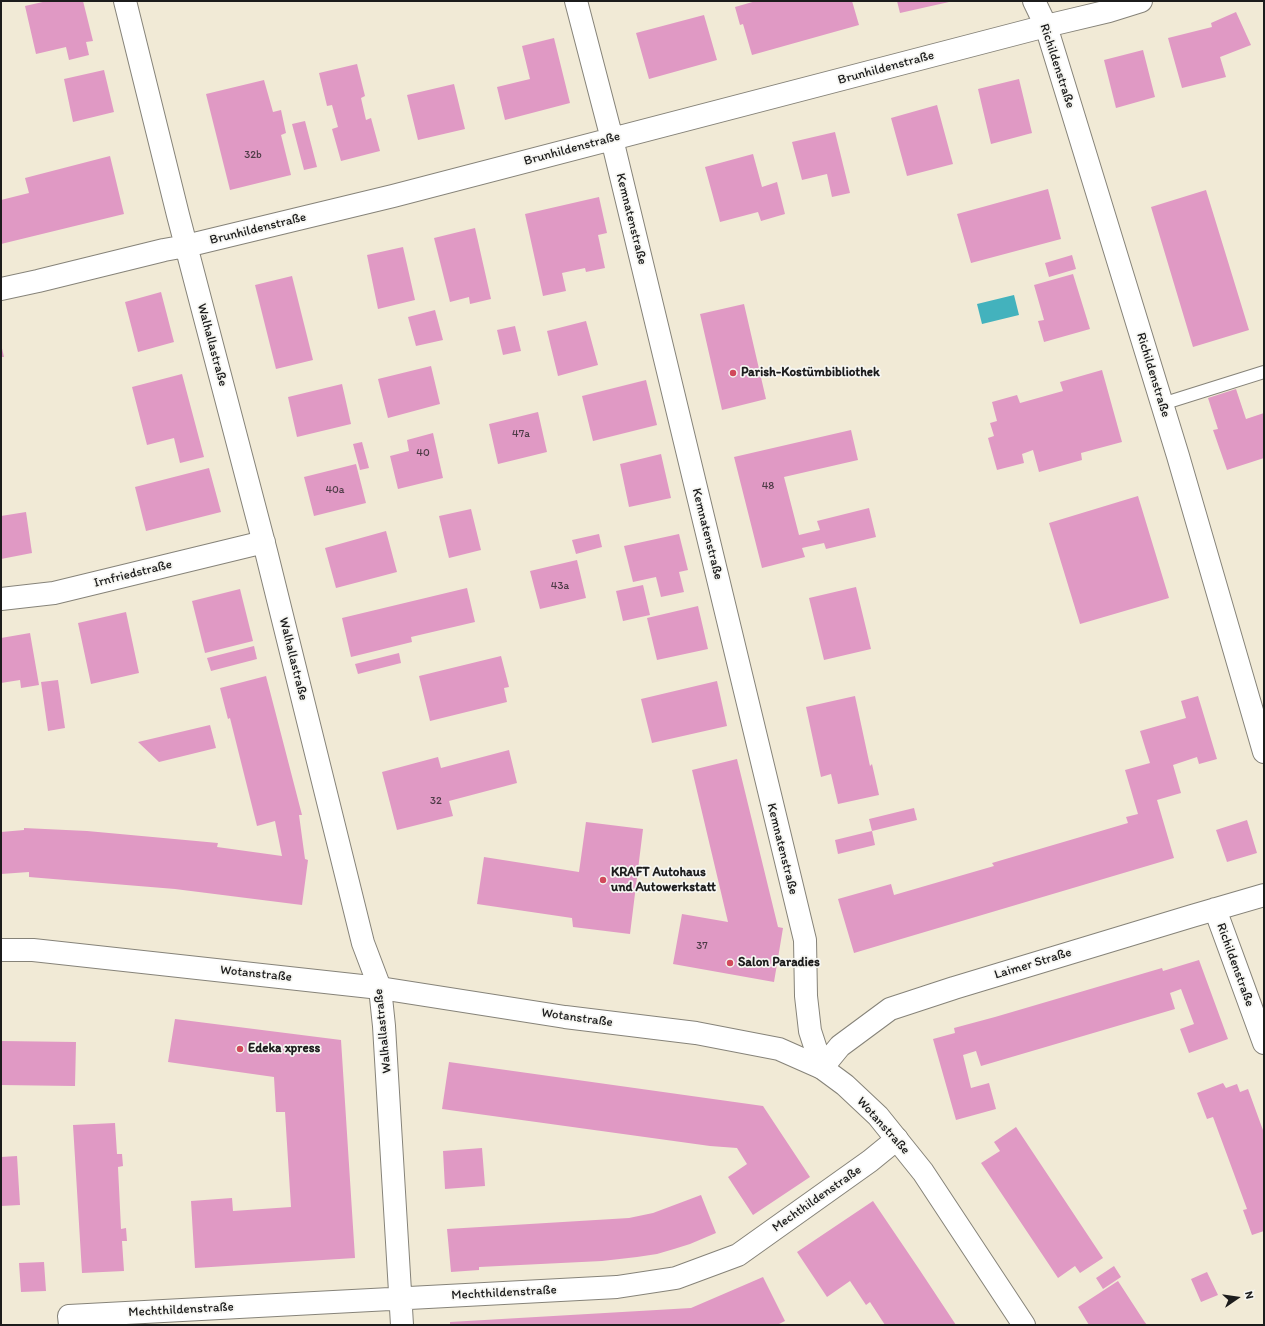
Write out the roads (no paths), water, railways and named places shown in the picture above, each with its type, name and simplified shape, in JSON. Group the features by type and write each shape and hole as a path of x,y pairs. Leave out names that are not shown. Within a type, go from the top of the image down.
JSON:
{"street":[{"name":"Walhallastraße","path":"125,1 186,246 264,542 363,944 380,988 384,1026 402,1325"},
{"name":"Kemnatenstraße","path":"576,1 612,139 804,940 806,996 810,1031 822,1068"},
{"name":"Richildenstraße","path":"1034,1 1046,26 1186,481 1264,752"},
{"name":"Brunhildenstraße","path":"1,289 393,196 1046,26 1110,12 1141,1"},
{"name":"Irnfriedstraße","path":"1,599 54,593 264,542"},
{"name":"Laimer Straße","path":"822,1068 840,1046 890,1009 954,988 1264,895"},
{"name":"Richildenstraße","path":"1215,909 1264,1043"},
{"name":"Wotanstraße","path":"1,950 33,950 380,988 565,1016 696,1033 778,1048 822,1068 845,1085 878,1116 923,1172 1024,1325"},
{"name":"Mechthildenstraße","path":"69,1320 400,1299 617,1288 676,1278 738,1255 870,1161 897,1138"}],"lane":[{"path":"1162,404 1264,372"}],"water":[{"path":"1014,295 1019,315 982,324 977,304"}],"place":[{"name":"Parish-Kostümbibliothek","path":"733,373"},
{"name":"KRAFT Autohaus und Autowerkstatt","path":"603,880"},
{"name":"Salon Paradies","path":"730,963"},
{"name":"Edeka xpress","path":"240,1049"}]}
